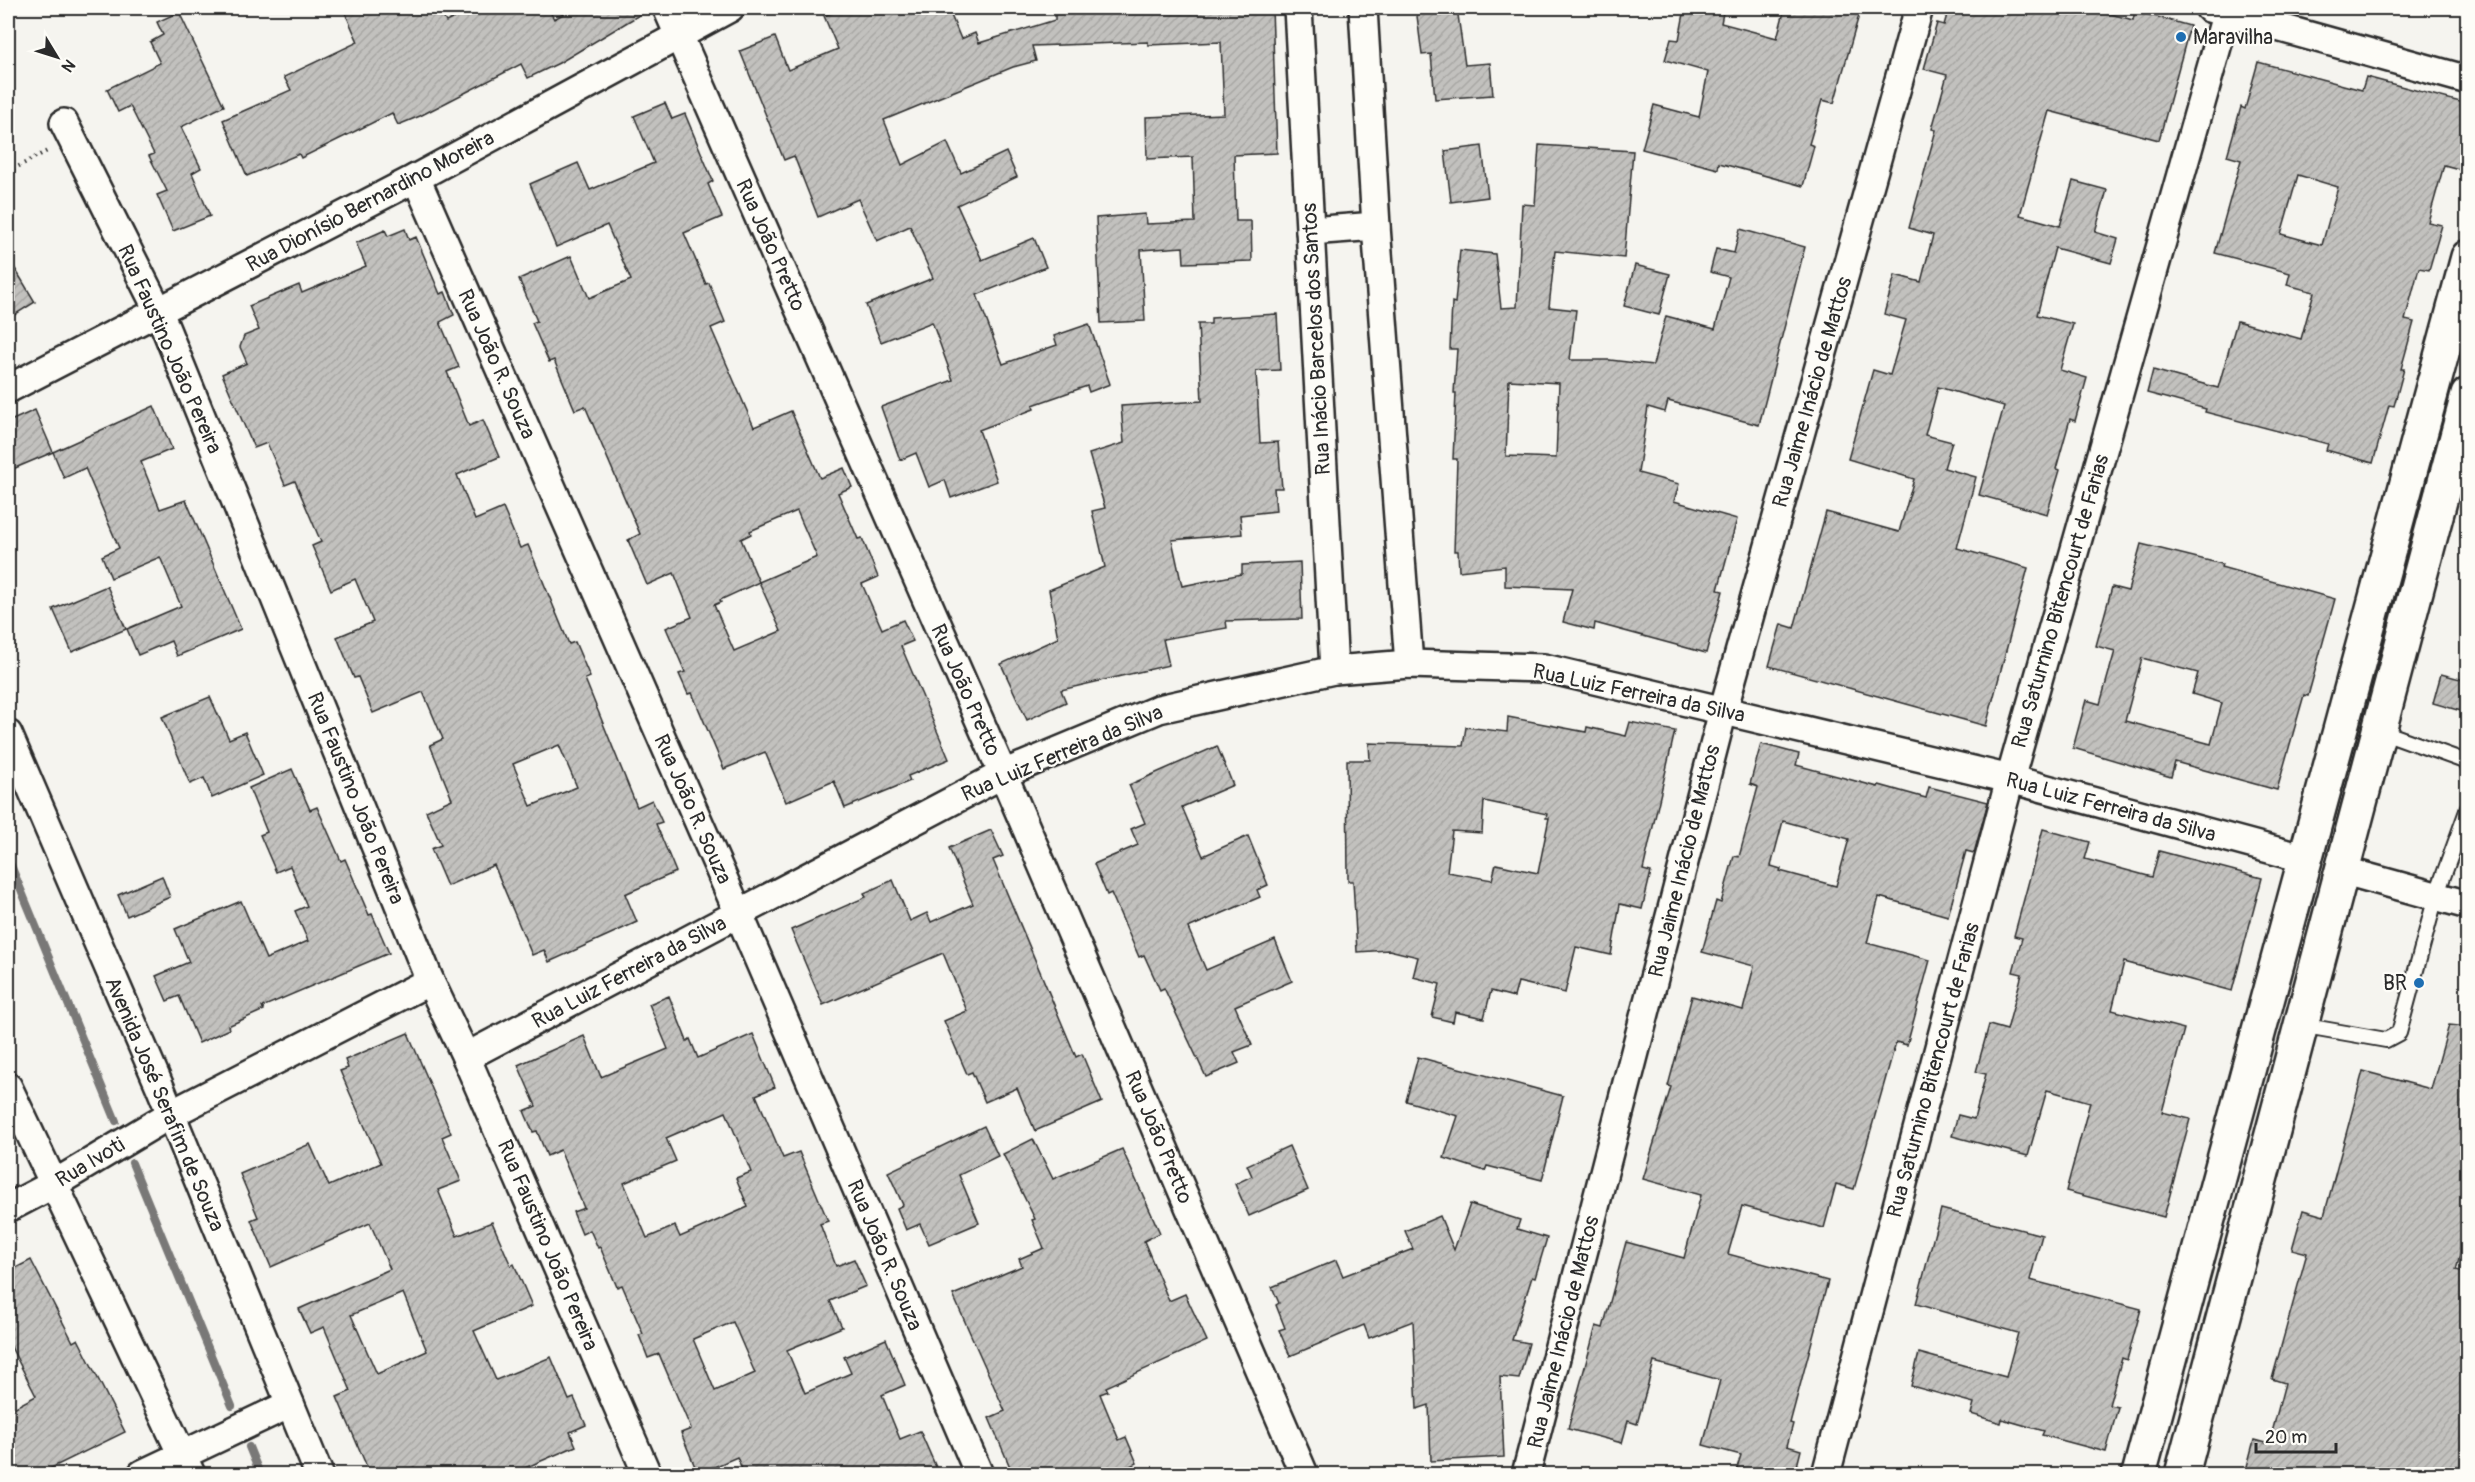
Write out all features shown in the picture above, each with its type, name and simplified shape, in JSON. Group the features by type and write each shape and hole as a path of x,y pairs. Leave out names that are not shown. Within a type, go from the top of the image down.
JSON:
{"main road":[{"path":"2139,1474 2468,258"},
{"path":"2182,1474 2468,395"}],"street":[{"name":"Rua João Pretto","path":"667,8 1003,774 1304,1474"},
{"name":"Rua Dionísio Bernardino Moreira","path":"8,389 416,178 730,8"},
{"name":"Rua Inácio Barcelos dos Santos","path":"1298,8 1334,670"},
{"path":"1363,8 1376,226 1409,664"},
{"name":"Rua Jaime Inácio de Mattos","path":"1526,1474 1723,711 1919,8"},
{"path":"2221,9 2468,80"},
{"name":"Rua Saturnino Bitencourt de Farias","path":"1827,1474 2010,779 2221,9"},
{"name":"Rua Faustino João Pereira","path":"68,131 159,312 430,981 466,1057 647,1474"},
{"name":"Rua João R. Souza","path":"416,178 740,914 979,1474"},
{"path":"1310,231 1376,226"},
{"name":"Rua Luiz Ferreira da Silva","path":"466,1057 1003,774 1159,709 1334,670 1409,664 1544,668 2010,779 2306,859"},
{"name":"Avenida José Serafim de Souza","path":"8,734 171,1114 319,1474"},
{"path":"2341,870 2468,904"},
{"path":"171,1114 430,981"},
{"path":"8,1086 186,1464"},
{"name":"Rua Ivoti","path":"8,1208 54,1184 171,1114"},
{"path":"142,1474 186,1464 290,1404"}],"lane":[{"path":"2378,730 2464,761 2468,766"},
{"path":"2300,1025 2385,1040 2399,1033 2436,896 2468,808"}],"path":[{"path":"8,172 68,131"}],"building":[{"path":"343,8 438,8 446,22 475,8 548,8 554,19 574,8 651,8 559,63 528,78 521,64 398,125 392,113 301,158 299,154 247,176 223,120 291,90 284,77 358,42"},
{"path":"843,8 948,8 961,39 975,33 979,43 1055,20 1055,8 1272,8 1277,153 1234,155 1236,221 1251,221 1252,261 1184,263 1183,247 1141,250 1145,321 1101,323 1096,218 1145,214 1146,224 1195,222 1193,157 1147,159 1146,117 1224,114 1221,42 1032,46 1036,61 1013,67 884,120 902,165 947,142 961,173 1006,152 1017,177 957,205 982,260 1034,238 1046,267 977,295 1003,364 1057,345 1054,336 1089,324 1110,384 1089,392 1087,386 1033,405 1034,409 979,430 997,481 951,498 945,480 929,487 916,453 900,460 881,407 953,380 932,322 881,342 866,305 933,278 910,226 877,241 858,199 818,217 794,156 784,160 740,51 775,37 788,70 838,49 824,16"},
{"path":"1416,8 1457,8 1465,65 1490,63 1493,95 1435,99 1431,54 1422,55"},
{"path":"1685,8 1724,8 1721,23 1777,38 1785,8 1861,8 1834,103 1822,100 1809,144 1814,146 1803,186 1719,163 1718,169 1642,149 1654,105 1699,117 1708,72 1665,60 1671,39 1679,40"},
{"path":"1949,8 2089,8 2133,20 2135,11 2190,26 2159,140 2049,111 2020,215 2060,226 2073,181 2107,190 2095,232 2118,239 2111,263 2055,248 2037,315 2073,324 2060,370 2087,378 2075,421 2070,419 2056,469 2060,470 2047,514 1979,495 2004,406 1938,387 1925,435 1952,442 1944,468 1976,477 1957,548 2028,568 1986,726 1769,666 1781,624 1794,628 1826,512 1899,532 1914,479 1848,459 1873,370 1890,375 1906,320 1884,314 1895,275 1921,282 1933,235 1909,228 1936,130 1932,129 1947,75 1924,69 1937,23 1944,25"},
{"path":"179,12 224,106 181,127 201,168 192,173 210,216 173,231 157,195 167,191 149,156 154,154 130,106 118,112 107,89 160,63 150,42 163,35 157,22"},
{"path":"2258,62 2362,90 2366,77 2468,104 2468,136 2459,169 2444,165 2428,222 2442,225 2429,270 2419,268 2405,320 2414,322 2401,369 2404,369 2394,406 2389,405 2373,463 2326,450 2328,444 2205,412 2206,409 2147,393 2153,370 2218,388 2237,321 2301,339 2314,292 2287,285 2290,273 2215,253 2241,160 2227,156 2241,107 2245,109","holes":["2298,175 2338,187 2322,245 2281,234"]},
{"path":"665,103 672,119 685,114 713,181 708,184 722,217 684,233 725,322 711,328 754,427 791,411 820,478 844,468 852,487 838,493 858,539 862,538 878,577 862,584 882,629 903,620 913,641 901,646 949,759 908,776 910,781 845,808 834,781 786,802 765,752 724,769 692,693 688,694 679,674 685,672 666,628 692,617 674,573 647,585 628,540 640,534 585,406 575,410 554,360 549,362 532,323 537,321 519,279 571,256 589,298 631,280 607,225 556,247 530,184 578,163 590,190 654,163 634,116","holes":["797,511 817,557 759,582 741,539 751,534 750,531","759,582 781,631 734,651 714,605"]},
{"path":"1539,145 1633,151 1624,258 1555,251 1549,307 1576,310 1570,360 1610,360 1653,365 1666,316 1715,329 1729,277 1710,272 1716,249 1734,253 1740,229 1805,247 1759,425 1668,401 1665,412 1648,407 1638,473 1679,484 1674,501 1737,519 1718,590 1723,591 1706,653 1595,623 1594,630 1563,622 1572,589 1505,586 1505,566 1459,571 1458,551 1454,551 1457,459 1453,459 1457,349 1450,349 1452,302 1455,303 1460,250 1495,254 1501,308 1517,307 1522,204 1535,205","holes":["1509,380 1559,383 1556,458 1506,456"]},
{"path":"1482,146 1488,197 1451,202 1445,151"},
{"path":"405,229 409,240 416,237 440,294 445,292 454,315 440,322 459,367 447,372 469,426 483,420 499,457 457,475 475,520 503,508 520,548 528,545 569,644 575,642 590,677 585,679 637,807 652,800 662,822 656,824 676,872 625,894 637,922 549,962 544,950 532,955 494,865 447,886 431,849 441,845 426,811 452,799 430,745 443,739 423,692 373,713 358,677 354,678 337,637 373,622 355,579 331,590 312,546 321,542 295,481 285,485 267,443 254,448 222,374 247,363 240,347 244,336 259,330 249,306 299,285 302,293 366,266 356,243 385,230 388,236","holes":["559,745 577,787 531,806 513,764"]},
{"path":"8,257 35,302 8,319"},
{"path":"1635,265 1670,274 1659,315 1624,306"},
{"path":"1277,314 1280,370 1256,371 1260,443 1278,442 1282,488 1274,488 1276,511 1240,515 1242,534 1172,540 1182,586 1242,574 1242,565 1300,562 1302,619 1226,621 1227,628 1163,639 1169,665 1061,690 1066,702 1027,720 1001,664 1058,638 1049,590 1105,567 1092,511 1105,508 1089,454 1124,443 1121,406 1202,401 1198,324 1211,324 1211,318"},
{"path":"154,406 172,449 141,462 160,509 186,500 241,629 177,656 171,641 138,655 127,629 181,606 160,557 111,578 102,556 119,548 85,468 64,478 53,452"},
{"path":"35,410 53,452 8,471 8,422"},
{"path":"2141,544 2222,564 2221,567 2335,599 2308,696 2304,695 2277,790 2175,762 2171,777 2073,748 2086,700 2100,704 2115,651 2096,646 2112,587 2128,591","holes":["2142,658 2198,673 2192,694 2222,703 2211,744 2125,721"]},
{"path":"107,586 126,629 72,652 53,609"},
{"path":"2441,674 2468,681 2468,713 2433,703"},
{"path":"210,697 229,739 245,732 263,775 212,798 204,778 190,784 162,717"},
{"path":"1508,717 1586,732 1587,727 1626,736 1630,722 1675,731 1643,870 1651,872 1642,909 1620,904 1611,955 1576,947 1565,993 1518,982 1514,997 1491,991 1484,1018 1455,1012 1453,1022 1432,1017 1440,984 1413,977 1418,957 1389,950 1357,952 1353,881 1348,881 1347,760 1370,760 1369,743 1463,746 1466,727 1507,732","holes":["1484,801 1547,814 1546,818 1549,818 1538,873 1496,864 1492,880 1447,872 1452,831 1482,833"]},
{"path":"1761,744 1799,754 1796,765 1878,787 1879,785 1926,798 1929,787 1988,802 1974,853 1966,851 1948,916 1879,897 1867,943 1930,960 1907,1045 1896,1042 1854,1189 1836,1184 1824,1228 1742,1206 1728,1254 1828,1281 1790,1423 1793,1424 1787,1446 1801,1450 1795,1474 1735,1474 1741,1455 1703,1445 1720,1380 1654,1362 1637,1424 1628,1421 1622,1443 1568,1429 1596,1326 1603,1328 1626,1242 1684,1258 1701,1195 1643,1179 1671,1087 1668,1086 1692,996 1743,1010 1754,966 1702,952 1716,901 1721,903 1734,856 1739,857 1758,787 1750,784","holes":["1783,821 1849,839 1836,886 1780,871 1781,869 1771,866"]},
{"path":"1217,746 1233,785 1182,807 1203,856 1248,836 1268,885 1257,890 1260,897 1188,928 1206,970 1275,940 1292,981 1235,1006 1252,1045 1234,1052 1239,1063 1206,1077 1164,988 1160,990 1144,955 1139,957 1111,893 1107,895 1094,864 1138,845 1131,829 1145,823 1129,785"},
{"path":"292,769 310,810 317,807 341,861 345,859 369,915 372,914 389,953 262,1007 264,1010 228,1026 229,1029 199,1043 179,996 167,1001 156,976 189,962 175,929 241,901 266,959 308,941 295,911 307,906 290,866 276,872 260,835 267,832 249,788"},
{"path":"2043,829 2090,842 2085,859 2152,877 2159,851 2262,878 2232,991 2124,962 2112,1010 2184,1029 2162,1112 2190,1119 2164,1217 2066,1191 2090,1102 2047,1090 2028,1156 1952,1136 1958,1115 1974,1119 1986,1074 1976,1072 1989,1025 2007,1030 2022,974 2013,972 2022,938 2014,936"},
{"path":"991,830 1003,856 993,860 1076,1057 1082,1054 1102,1102 1035,1131 1017,1088 985,1102 972,1072 967,1074 944,1021 967,1011 943,953 823,1005 791,930 866,897 864,893 893,880 910,921 927,913 931,922 973,904 949,848"},
{"path":"162,876 170,897 127,916 118,895"},
{"path":"669,996 687,1041 690,1039 698,1058 753,1034 775,1087 756,1095 783,1158 799,1152 828,1221 820,1224 836,1266 854,1259 866,1286 830,1301 842,1327 787,1350 805,1393 851,1373 844,1357 886,1339 905,1385 882,1395 900,1439 920,1431 939,1474 744,1474 737,1457 698,1474 681,1433 691,1429 659,1354 648,1358 639,1335 643,1334 622,1285 617,1287 590,1230 582,1234 573,1212 584,1208 560,1150 547,1156 537,1131 533,1132 524,1111 536,1106 518,1065 584,1036 601,1077 668,1049 649,1004","holes":["726,1112 751,1172 736,1178 748,1207 680,1237 675,1226 647,1238 624,1183 676,1161 666,1138","733,1322 755,1373 715,1391 693,1339"]},
{"path":"2449,1025 2468,1027 2468,1227 2456,1270 2468,1273 2468,1451 2461,1474 2245,1474 2254,1440 2269,1444 2285,1383 2272,1379 2307,1253 2292,1249 2303,1210 2324,1216 2363,1071 2431,1089"},
{"path":"408,1033 451,1133 442,1137 461,1181 438,1190 457,1236 492,1222 511,1266 514,1264 532,1306 474,1331 496,1380 551,1357 569,1400 574,1398 586,1425 570,1432 576,1446 511,1474 417,1474 414,1467 396,1474 370,1474 337,1397 351,1391 324,1327 310,1333 299,1309 390,1269 370,1223 271,1267 251,1220 258,1217 240,1174 310,1144 329,1186 381,1163 340,1071 348,1068 345,1060","holes":["403,1293 427,1351 377,1374 351,1315"]},
{"path":"1418,1057 1563,1096 1542,1180 1487,1166 1485,1171 1444,1158 1458,1116 1406,1101"},
{"path":"984,1126 998,1156 959,1175 979,1223 929,1244 920,1224 906,1230 897,1208 903,1205 888,1172"},
{"path":"1033,1139 1053,1179 1122,1149 1160,1233 1144,1241 1169,1301 1185,1294 1207,1341 1106,1387 1108,1391 1100,1394 1119,1440 1126,1437 1137,1463 1111,1474 1013,1474 989,1418 1005,1411 953,1295 1022,1266 1019,1259 1044,1248 1032,1220 1035,1219 1003,1154"},
{"path":"1289,1146 1308,1190 1249,1216 1235,1184 1252,1176 1247,1165"},
{"path":"1470,1204 1520,1220 1517,1229 1547,1238 1512,1340 1529,1343 1519,1379 1500,1377 1504,1457 1431,1461 1429,1405 1417,1409 1413,1321 1369,1338 1364,1325 1290,1356 1279,1330 1285,1328 1276,1305 1279,1303 1272,1287 1336,1260 1343,1276 1413,1249 1405,1231 1440,1216 1454,1250"},
{"path":"1941,1209 2042,1235 2030,1280 2141,1309 2127,1360 2122,1358 2109,1405 2118,1407 2106,1452 2042,1435 2044,1431 2002,1419 2001,1423 1971,1414 1974,1403 1911,1386 1919,1353 2006,1377 2018,1333 1916,1304"},
{"path":"31,1260 73,1342 78,1339 125,1432 39,1474 8,1474 8,1411 36,1396 8,1341 8,1272"}],"waterway":[{"path":"8,858 116,1121"},
{"path":"132,1163 232,1406"},
{"path":"249,1447 260,1474"}],"place":[{"name":"Maravilha","path":"2181,37"},
{"name":"BR","path":"2419,983"}]}
